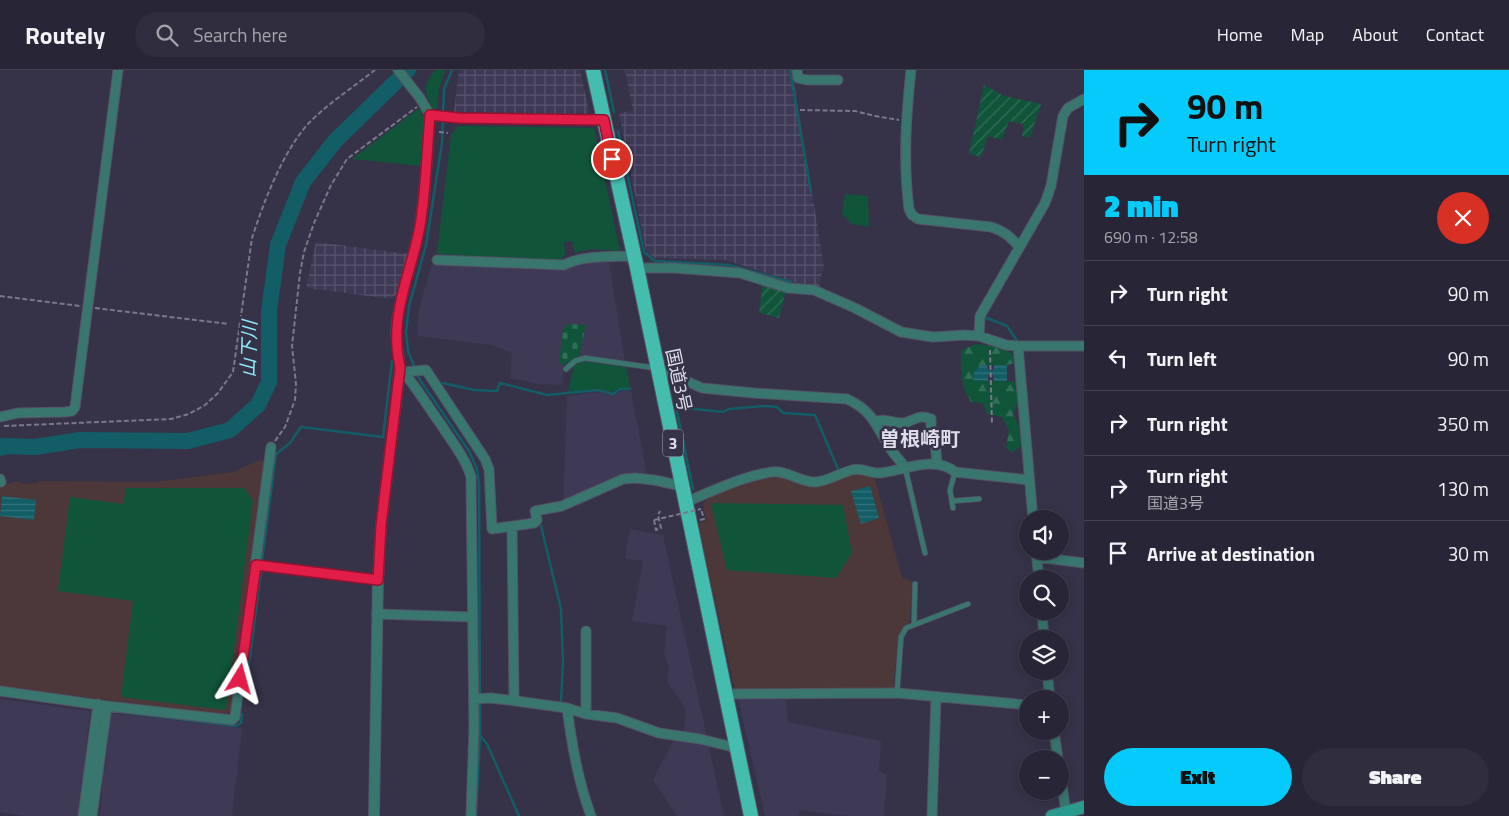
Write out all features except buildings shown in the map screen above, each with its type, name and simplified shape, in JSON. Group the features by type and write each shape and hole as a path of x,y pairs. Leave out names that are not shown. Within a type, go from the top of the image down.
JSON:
{"highway":[{"name":"国道3号","path":"593,70 636,262 751,816"}],"main road":[{"path":"1052,816 1084,807"}],"street":[{"path":"0,417 18,414 65,412 72,411 75,407 118,70"},
{"path":"374,816 377,614 381,526 402,370 397,346 397,324 401,299 420,225 428,161 430,115 398,70"},
{"path":"797,70 798,78 807,80 838,80"},
{"path":"911,70 906,121 905,166 909,209 912,215 918,219 1001,230 1011,237 1018,247"},
{"path":"979,336 980,316 1045,203 1051,186 1063,116 1068,108 1084,99"},
{"path":"430,115 604,120"},
{"path":"437,260 564,265 570,262 603,257 674,268 740,273 788,288 814,290 855,308 901,332 933,336 979,336 1006,345 1018,346 1084,346"},
{"path":"1018,346 1032,510"},
{"path":"657,368 702,388 847,399 860,405 876,422 888,445 905,467"},
{"path":"402,370 426,370 485,459 489,469 492,529 534,523 537,520 536,511 562,506 623,479 654,480 682,486"},
{"path":"402,370 469,468 471,477 474,617 471,816"},
{"path":"876,422 879,420 903,423 921,416 931,419 937,464"},
{"path":"0,691 232,720 235,717 271,448"},
{"path":"686,502 722,487 761,474 774,472 814,482 824,481 851,470 861,469 877,473 905,467 937,464 955,472 1030,480"},
{"path":"512,526 514,696 516,701"},
{"path":"1068,560 1084,563"},
{"path":"256,565 378,580"},
{"path":"377,614 474,617"},
{"path":"586,631 586,714"},
{"path":"726,694 897,693 1019,704"},
{"path":"932,816 936,697"},
{"path":"474,699 491,698 567,708 586,714 617,718 659,733 700,739 737,748"},
{"path":"83,816 102,705"},
{"path":"92,816 102,705"},
{"path":"567,708 573,753 591,816"},
{"path":"1064,800 1066,812"}],"lane":[{"path":"566,369 575,362 585,358 657,368"},
{"path":"905,467 925,553"},
{"path":"952,508 950,490 955,472"},
{"path":"952,501 979,499"},
{"path":"914,625 915,584"},
{"path":"897,693 901,637 906,628 968,604"}],"path":[{"path":"0,426 171,419 197,410 218,393 233,372 252,238 258,218 280,169 295,141 308,125 329,105 375,70"},
{"path":"271,448 286,427 295,400 296,384 292,346 300,273 304,252 314,223 331,185 347,159 421,100"},
{"path":"800,110 855,110 874,116 906,121"},
{"path":"0,296 229,324"},
{"path":"990,340 992,425"},
{"path":"660,511 658,515 661,528 656,530 654,520 701,509"}],"shaded area":[{"path":"459,70 580,70 590,116 454,112"},
{"path":"625,70 792,70 824,267 819,283 821,289 796,283 726,260 655,258 646,251 619,113 633,111"},
{"path":"316,242 409,254 398,292 392,299 306,288"},
{"path":"599,261 609,262 626,367 582,361 579,356 585,325 559,363 564,365 562,385 539,384 510,378 512,353 491,345 417,336 419,309 432,263 564,269"},
{"path":"981,365 987,365 988,370 993,371 994,365 1007,365 1007,381 994,381 993,375 988,375 988,381 973,380 974,372"},
{"path":"621,391 631,391 647,475 563,501 567,396 598,392 613,395"},
{"path":"260,460 264,462 232,710 226,715 0,686 0,486 19,481 22,484 38,483 39,481 154,482 233,472"},
{"path":"859,472 874,477 902,577 912,582 910,622 904,625 898,639 893,690 735,690 698,523 706,521 703,504 712,495 765,478 783,478 803,485 823,486"},
{"path":"870,486 879,518 861,524 851,491"},
{"path":"2,496 36,500 34,520 0,516"},
{"path":"630,529 663,535 724,816 677,816 653,780 675,738 683,737 686,709 667,682 669,667 664,654 667,626 632,621 643,561 625,559"},
{"path":"786,697 788,722 881,741 879,771 887,775 884,816 848,816 799,810 799,816 765,816 738,698"},
{"path":"0,699 90,711 84,768 105,770 111,713 242,728 232,816 100,816 103,781 82,779 78,816 24,816 0,812"}],"green space":[{"path":"435,70 445,70 439,89 437,109 432,108 426,92 428,80"},
{"path":"984,85 1004,96 1041,104 1030,138 1022,136 1024,124 1009,121 1002,140 988,136 981,157 969,154"},
{"path":"418,109 421,110 424,119 422,166 352,159"},
{"path":"459,126 594,128 620,251 591,249 575,253 572,241 564,242 565,254 559,262 437,254 451,134"},
{"path":"845,194 868,196 869,227 852,224 842,214"},
{"path":"763,282 786,290 779,318 759,313"},
{"path":"568,324 586,325 579,356 564,365 559,363 563,329"},
{"path":"976,344 1000,347 1011,353 1015,363 1007,365 981,365 973,380 1017,382 1019,399 1013,414 1021,431 1023,444 1012,453 1006,448 1009,430 1002,417 987,414 983,403 971,402 964,388 961,350"},
{"path":"582,361 626,367 630,388 619,388 613,392 598,389 568,392 574,366"},
{"path":"126,488 244,488 253,501 226,710 121,697 133,601 58,591 70,497 123,504"},
{"path":"711,503 843,505 852,553 836,578 727,570"}],"waterway":[{"name":"山下川","path":"0,448 3,446 35,447 80,440 188,441 230,430 258,405 269,382 269,311 278,245 303,182 335,141 408,70"},
{"path":"415,368 408,351 406,332 409,306 426,245 442,143 444,89 452,70"},
{"path":"605,70 614,112"},
{"path":"790,70 811,192"},
{"path":"618,131 644,252 655,261 729,265 791,282"},
{"path":"984,317 1007,326 1018,342"},
{"path":"262,560 276,454 290,443 301,427 383,437 392,361"},
{"path":"417,373 469,451 477,469 479,484 480,736 476,816"},
{"path":"443,383 474,390 497,391 500,383 547,395 598,390 613,394 620,389 630,389"},
{"path":"693,489 676,407 723,412 729,409 765,406 777,407 783,413 815,415 838,469"},
{"path":"541,526 561,609 563,662 561,701"},
{"path":"245,696 261,571"},
{"path":"112,711 236,726 241,723 242,714"},
{"path":"481,737 487,744 519,816"}],"district":[{"name":"曽根崎町","path":"920,438"}],"route":[{"path":"240,679 256,565 378,580 381,526 400,368 397,324 401,299 420,225 428,161 430,115 459,118 604,120 612,159"}]}
